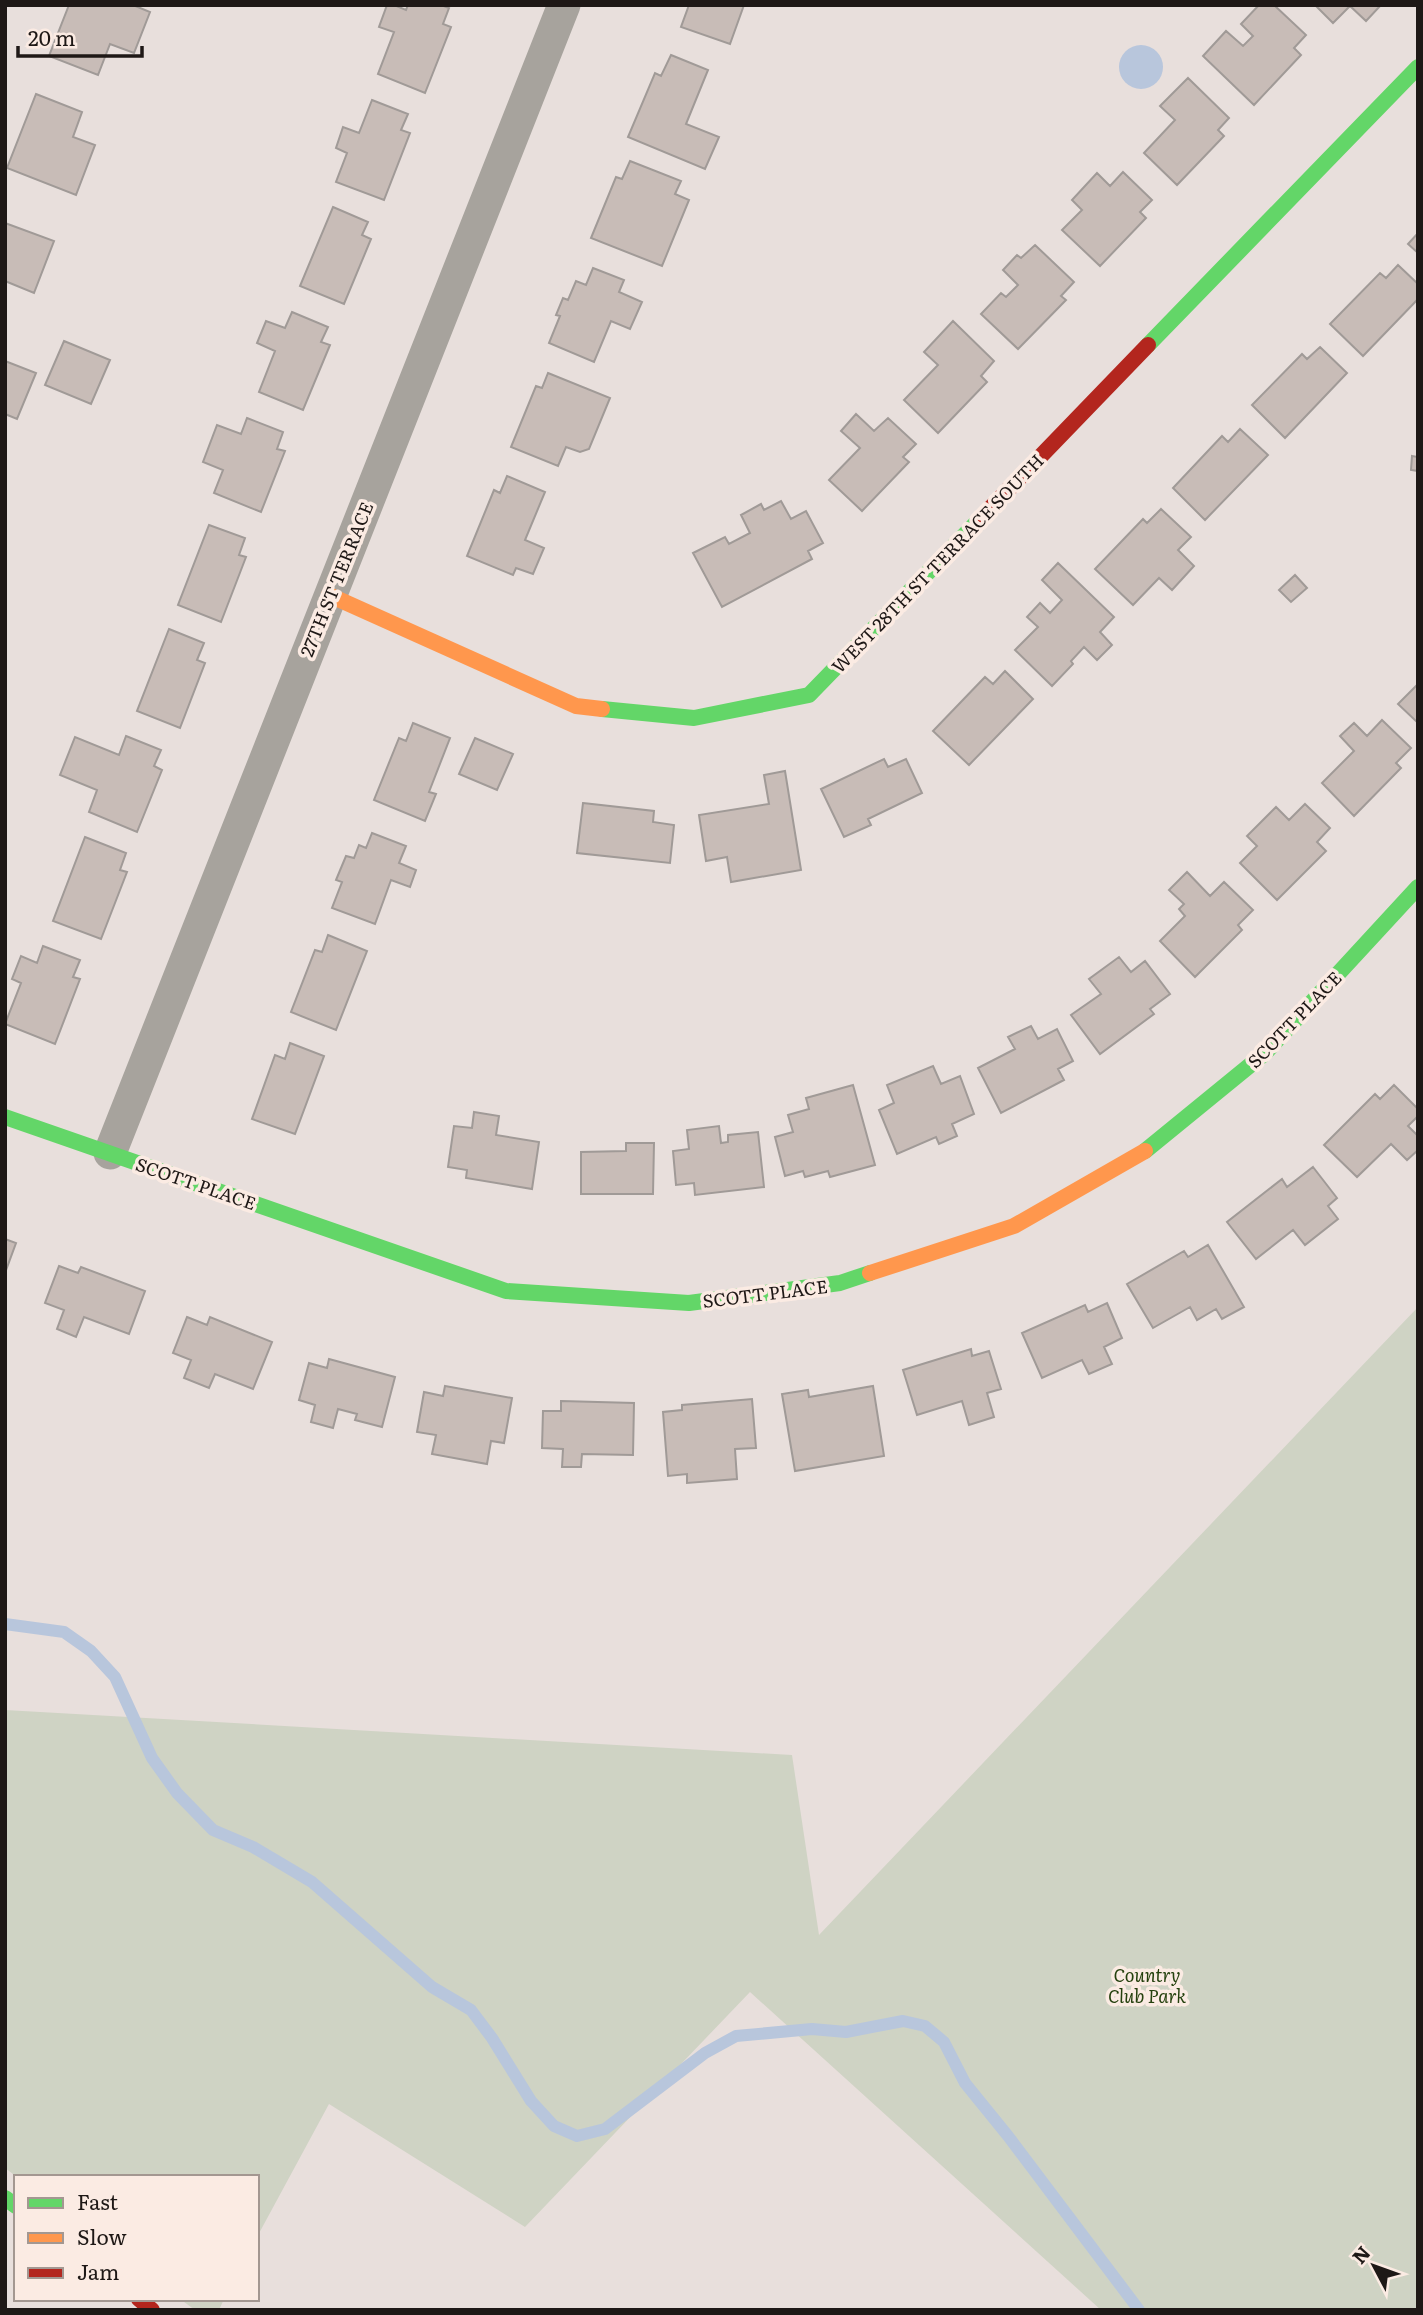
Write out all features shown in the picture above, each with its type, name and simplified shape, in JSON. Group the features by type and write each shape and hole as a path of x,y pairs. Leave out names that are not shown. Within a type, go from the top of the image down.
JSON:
{"street":[{"name":"27TH ST TERRACE","path":"110,1153 564,5"},
{"name":"WEST 28TH ST TERRACE SOUTH","path":"329,595 576,706 694,718 810,695 1418,67"},
{"name":"SCOTT PLACE","path":"5,1117 506,1291 689,1303 840,1283 1014,1226 1147,1150 1265,1053 1418,887"}],"green space":[{"name":"Country Club Park","path":"1418,1307 1418,2310 1101,2310 750,1992 525,2227 329,2104 259,2233 259,2175 14,2175 5,2168 5,1710 792,1755 819,1935"},
{"path":"183,2301 223,2301 219,2310 195,2310"}],"water":[{"path":"1141,45 1150,46 1157,51 1162,58 1162,76 1157,83 1150,88 1141,89 1132,88 1125,83 1120,76 1119,67 1120,58 1125,51 1132,46"}],"building":[{"path":"69,5 133,5 150,12 134,53 110,44 98,75 49,56"},
{"path":"387,5 406,10 408,5 441,5 449,8 443,24 451,27 425,93 378,74 394,32 379,27"},
{"path":"689,5 744,5 730,44 681,27"},
{"path":"1259,5 1274,5 1306,35 1294,48 1301,55 1254,105 1203,56 1226,31 1243,46 1253,36 1241,24"},
{"path":"1315,5 1381,5 1366,21 1350,6 1333,23"},
{"path":"671,55 708,70 686,124 719,137 705,169 628,137 655,73 661,76"},
{"path":"1188,78 1229,118 1218,130 1224,136 1177,185 1144,153 1175,120 1160,106"},
{"path":"36,94 82,112 73,137 95,145 76,195 7,168"},
{"path":"372,100 408,114 401,130 410,133 384,200 336,182 347,153 336,148 343,127 359,133"},
{"path":"630,161 681,181 675,194 689,200 662,266 591,238 616,177 622,179"},
{"path":"1123,172 1152,200 1140,212 1146,218 1100,266 1062,230 1082,210 1072,200 1097,173 1110,186"},
{"path":"333,207 368,222 362,235 371,239 344,304 300,286"},
{"path":"5,223 54,241 34,293 5,281"},
{"path":"1418,233 1418,253 1408,244"},
{"path":"1035,245 1074,282 1061,296 1066,300 1018,349 981,314 1001,293 1006,297 1018,285 1003,270 1017,255 1021,258"},
{"path":"1398,265 1418,284 1418,299 1363,356 1330,324 1380,273 1386,278"},
{"path":"593,268 624,280 619,292 642,302 630,329 611,321 594,362 549,343 560,316 556,315 563,298 568,300 576,281 586,285"},
{"path":"292,312 328,327 321,342 330,345 303,410 259,392 275,351 257,343 266,321 285,328"},
{"path":"953,321 994,361 981,376 987,382 938,433 904,400 938,365 924,352"},
{"path":"64,341 110,360 91,404 45,385"},
{"path":"1320,347 1347,373 1285,438 1252,405 1302,354 1307,359"},
{"path":"5,361 36,373 17,419 5,414"},
{"path":"548,373 610,398 589,449 580,452 566,447 558,466 511,447 536,386 542,388"},
{"path":"856,414 874,431 888,418 916,444 903,457 909,462 862,511 829,480 860,448 841,431"},
{"path":"247,418 283,432 277,449 285,451 261,512 214,493 223,470 203,462 217,425 241,434"},
{"path":"1240,429 1268,455 1205,520 1173,488 1222,436 1228,442"},
{"path":"1412,456 1418,457 1418,471 1411,470"},
{"path":"507,476 545,492 525,540 544,548 533,574 516,568 513,575 467,556 494,490 500,493"},
{"path":"781,501 791,519 806,511 823,543 808,551 812,559 722,607 693,553 725,537 729,544 750,533 741,515 761,504 764,510"},
{"path":"1161,509 1191,537 1178,550 1194,566 1172,590 1159,578 1133,605 1095,569 1143,519 1147,523"},
{"path":"209,525 245,538 239,555 246,557 221,622 178,605"},
{"path":"1058,563 1114,617 1100,632 1112,645 1097,660 1084,647 1071,661 1073,664 1052,686 1015,650 1038,627 1027,617 1040,603 1050,613 1062,600 1042,580"},
{"path":"1295,575 1307,588 1291,602 1279,590"},
{"path":"169,629 204,643 197,660 205,663 180,728 137,711"},
{"path":"1005,671 1033,699 969,765 933,731 985,677 993,684"},
{"path":"1418,684 1418,723 1398,704"},
{"path":"1382,720 1411,748 1396,763 1401,768 1354,816 1322,783 1354,751 1340,736 1354,723 1367,736"},
{"path":"413,723 450,738 429,792 436,794 425,821 374,800 399,738 406,741"},
{"path":"126,736 161,750 154,766 162,770 137,832 89,812 97,790 60,775 75,737 119,755"},
{"path":"475,738 513,754 497,790 459,774"},
{"path":"884,759 888,767 906,759 922,793 868,819 871,825 844,837 821,789"},
{"path":"785,771 801,870 731,882 727,857 706,861 699,815 769,804 764,775"},
{"path":"583,803 654,811 653,822 674,825 670,863 577,853"},
{"path":"1305,804 1330,828 1317,842 1326,851 1277,900 1240,863 1257,846 1247,836 1276,807 1289,820"},
{"path":"372,833 406,846 399,863 416,870 410,887 391,880 375,924 332,908 342,882 336,880 346,856 354,858 359,845 366,848"},
{"path":"85,837 126,853 120,870 127,872 101,939 53,921"},
{"path":"1187,872 1210,896 1224,882 1253,910 1238,925 1242,930 1195,977 1160,941 1185,916 1179,909 1184,904 1169,890"},
{"path":"328,935 367,951 336,1030 291,1012 315,950 322,952"},
{"path":"43,946 80,960 73,977 80,979 55,1044 5,1024 21,983 12,979 21,956 37,963"},
{"path":"1119,957 1131,972 1145,961 1170,994 1150,1009 1154,1014 1100,1054 1071,1015 1101,994 1089,979"},
{"path":"1031,1026 1038,1039 1057,1029 1073,1061 1058,1069 1064,1080 1001,1113 978,1068 1015,1049 1008,1037"},
{"path":"290,1043 324,1056 295,1134 252,1119 275,1055 285,1059"},
{"path":"933,1066 941,1084 960,1076 974,1114 952,1124 957,1136 939,1144 936,1137 897,1154 879,1110 894,1103 887,1085"},
{"path":"853,1085 875,1165 830,1177 828,1171 805,1177 803,1171 785,1176 775,1137 793,1132 788,1115 809,1109 806,1098"},
{"path":"1394,1085 1418,1109 1418,1116 1408,1126 1418,1136 1418,1150 1407,1160 1391,1144 1357,1177 1324,1145 1375,1094 1380,1099"},
{"path":"474,1112 499,1116 496,1135 539,1142 532,1189 466,1178 467,1170 448,1167 454,1126 472,1128"},
{"path":"719,1126 721,1143 728,1142 728,1135 758,1132 764,1187 695,1195 694,1183 676,1185 673,1151 689,1149 687,1130"},
{"path":"626,1143 654,1143 653,1194 581,1194 581,1152 626,1151"},
{"path":"1313,1167 1337,1198 1328,1206 1338,1219 1305,1245 1293,1230 1256,1259 1227,1222 1282,1179 1287,1187"},
{"path":"5,1239 16,1243 5,1273"},
{"path":"1208,1245 1244,1307 1222,1319 1216,1309 1197,1320 1190,1307 1153,1328 1127,1284 1184,1251 1188,1257"},
{"path":"59,1266 78,1273 81,1267 145,1291 129,1334 84,1317 76,1337 57,1329 64,1310 45,1303"},
{"path":"1107,1303 1122,1338 1104,1347 1112,1364 1089,1374 1082,1360 1042,1378 1022,1333 1085,1305 1088,1312"},
{"path":"187,1317 207,1325 210,1317 272,1342 253,1389 215,1374 209,1388 184,1378 191,1360 173,1353"},
{"path":"971,1349 972,1356 989,1351 1001,1389 987,1393 994,1417 969,1425 962,1401 917,1415 903,1370"},
{"path":"329,1359 395,1377 382,1427 355,1420 357,1414 338,1409 333,1428 311,1422 315,1405 299,1400 309,1363 327,1368"},
{"path":"445,1386 512,1398 504,1443 491,1441 487,1464 432,1454 436,1435 417,1432 424,1392 443,1396"},
{"path":"873,1386 884,1456 795,1471 782,1394 808,1390 809,1397"},
{"path":"752,1399 756,1448 735,1449 737,1479 687,1483 687,1474 668,1476 663,1412 682,1410 682,1405"},
{"path":"561,1401 634,1403 633,1455 582,1454 581,1467 562,1467 563,1449 542,1448 543,1411 561,1411"}],"waterway":[{"path":"5,1624 64,1632 91,1651 115,1677 152,1758 177,1793 213,1830 253,1847 312,1882 432,1987 471,2010 492,2038 531,2101 554,2126 577,2136 605,2129 705,2053 736,2036 812,2029 846,2032 903,2021 925,2026 944,2042 965,2083 1139,2310"}],"traffic: fast":[{"path":"1148,345 1418,67"},
{"path":"602,709 694,718 809,695 979,520"},
{"path":"1145,1151 1265,1053 1418,887"},
{"path":"5,1117 506,1291 689,1303 840,1283 870,1273"},
{"path":"5,2198 14,2205"}],"traffic: slow":[{"path":"329,595 576,706 602,709"},
{"path":"870,1273 1014,1226 1145,1151"}],"traffic: jam":[{"path":"979,520 1148,345"},
{"path":"141,2301 152,2310"}]}
